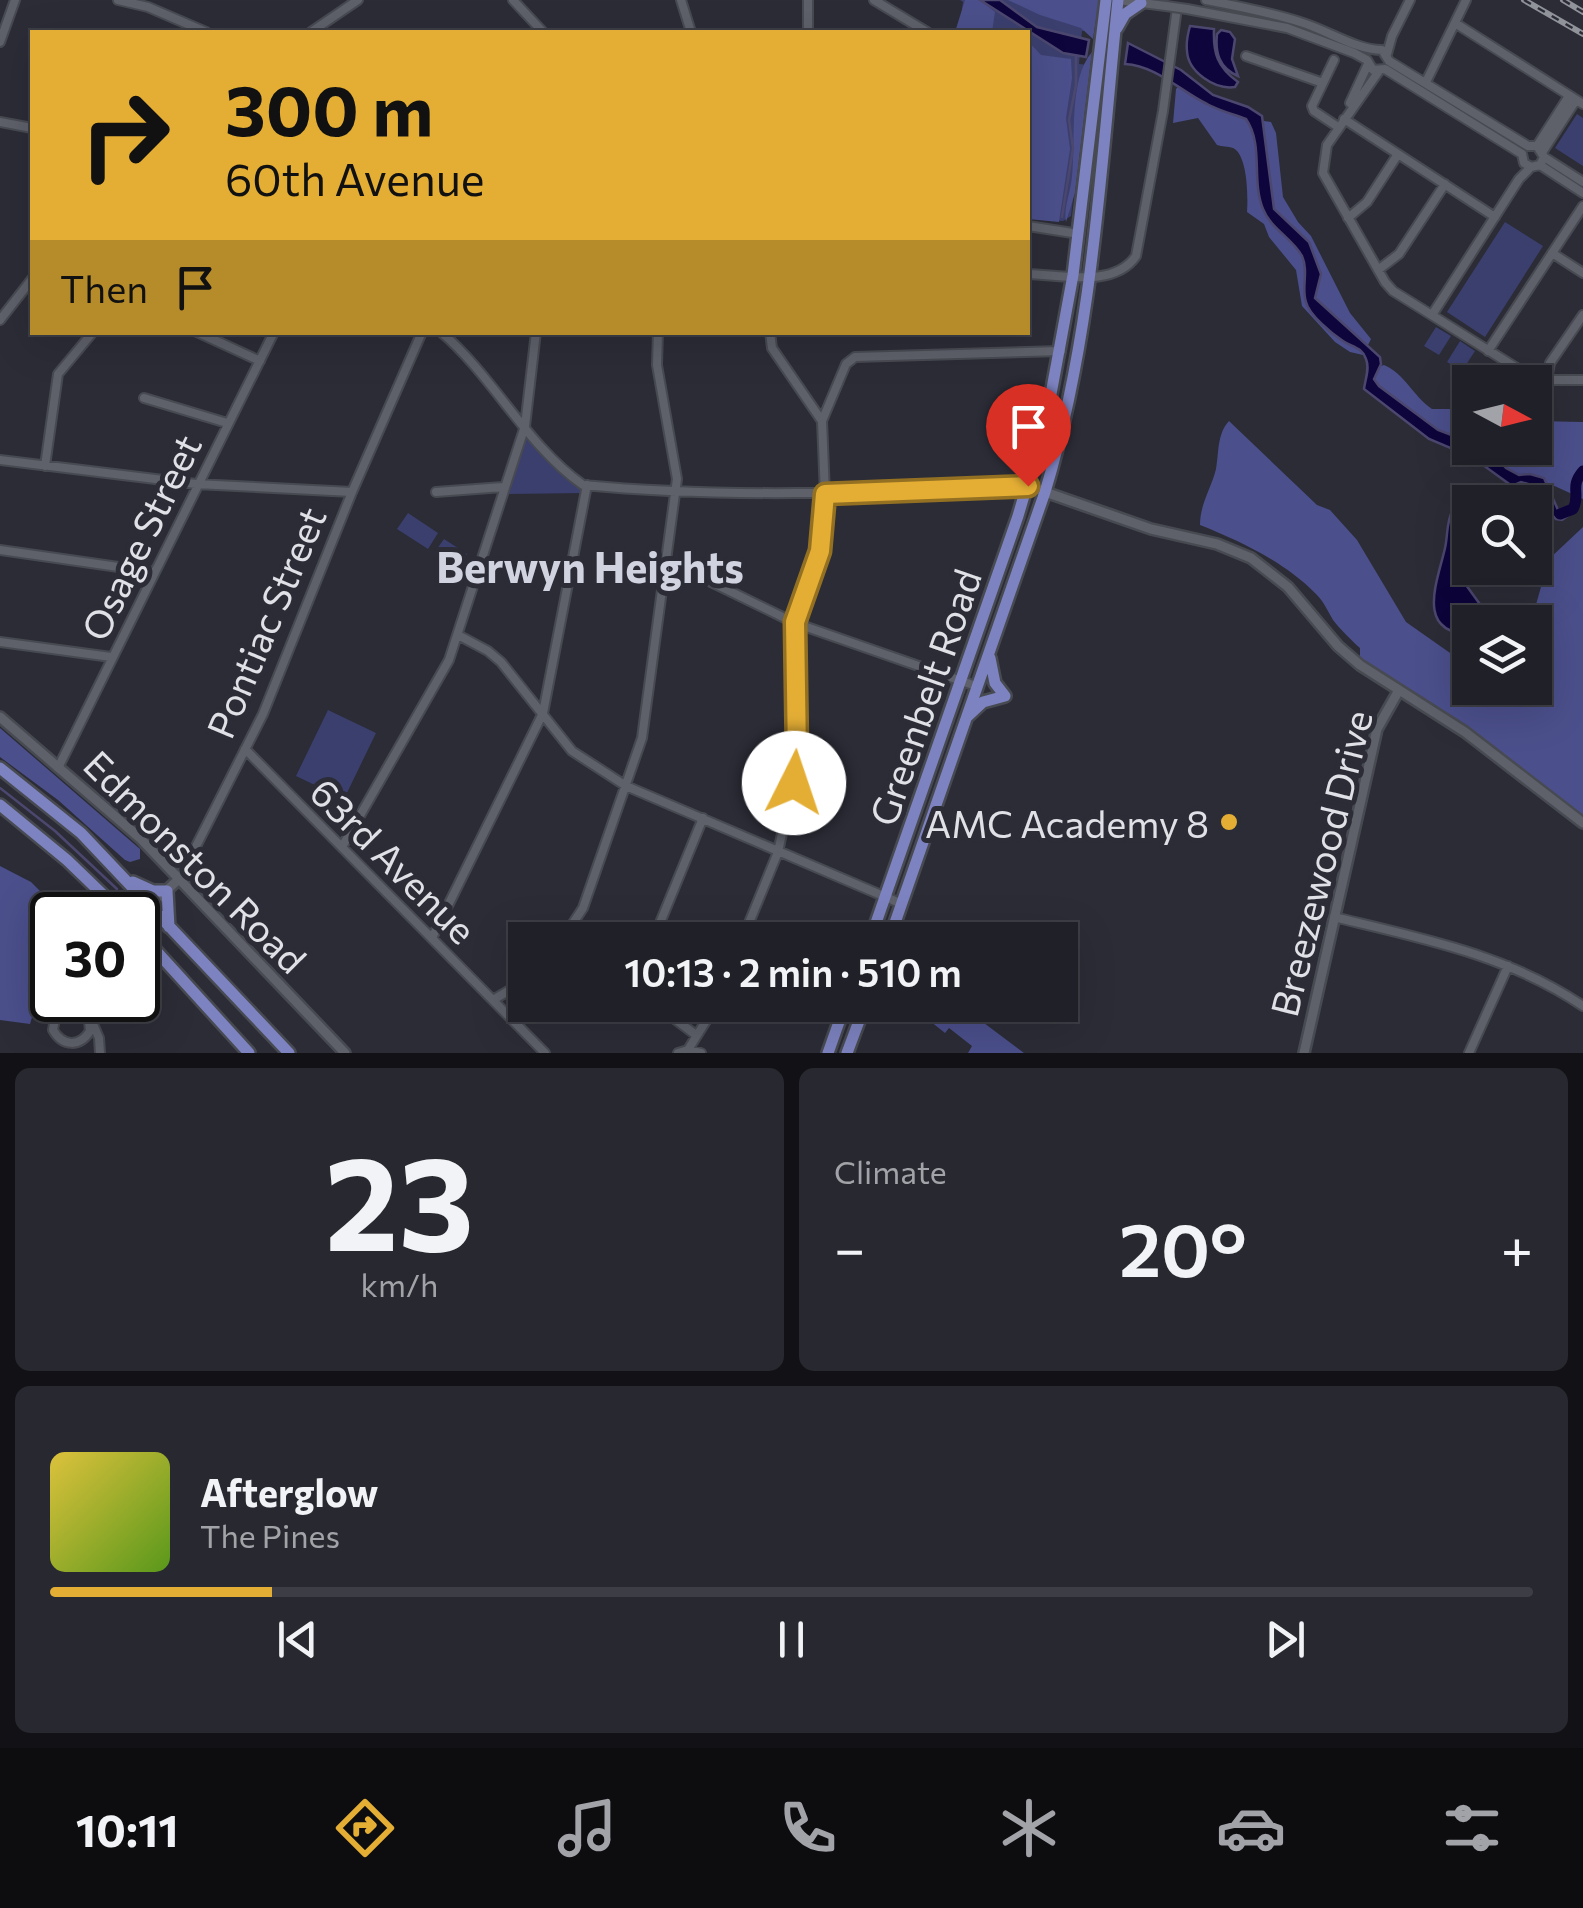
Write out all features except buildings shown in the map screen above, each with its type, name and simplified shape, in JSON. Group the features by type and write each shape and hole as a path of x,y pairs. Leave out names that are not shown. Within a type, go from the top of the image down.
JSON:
{"main road":[{"name":"Greenbelt Road","path":"876,922 1028,486 1061,351 1074,276 1106,0"},
{"name":"Greenbelt Road","path":"895,922 1045,492 1065,415 1088,276 1118,0"},
{"path":"1115,32 1125,14 1142,3"},
{"path":"964,721 982,702 1006,696 992,673 990,648"},
{"path":"0,768 81,832 138,892"},
{"path":"0,805 100,892"},
{"path":"126,878 146,889 168,891 170,928"},
{"path":"90,883 95,892"},
{"path":"160,916 289,1053"},
{"path":"160,957 249,1053"},
{"path":"160,960 169,967"},
{"path":"828,1053 839,1022"},
{"path":"847,1053 859,1022"}],"street":[{"path":"0,42 15,0"},
{"path":"118,0 148,7 201,30"},
{"path":"342,10 344,0"},
{"path":"314,30 358,0"},
{"path":"513,0 540,30"},
{"path":"681,0 690,30"},
{"path":"808,0 808,30"},
{"path":"874,0 924,30"},
{"path":"1118,0 1274,24 1378,60 1583,182"},
{"path":"1206,0 1248,4 1300,22 1426,82 1535,155 1583,193"},
{"path":"1410,0 1324,152 1323,173 1394,291 1511,365"},
{"path":"1426,82 1466,0"},
{"path":"1030,274 1088,276 1120,272 1133,261 1138,251 1176,15"},
{"path":"1432,316 1535,155 1576,100 1455,23"},
{"path":"1246,56 1323,83"},
{"path":"1334,60 1312,110 1342,121 1496,217"},
{"path":"0,122 30,128"},
{"path":"1348,218 1367,202 1398,154"},
{"path":"1378,270 1399,254 1444,184"},
{"path":"1488,351 1583,206"},
{"path":"1030,226 1079,234"},
{"path":"1552,253 1583,273"},
{"path":"0,320 30,282"},
{"path":"1550,365 1583,314"},
{"path":"45,466 58,374 90,335"},
{"path":"204,335 260,361"},
{"name":"Osage Street","path":"58,768 273,335"},
{"name":"Pontiac Street","path":"160,898 180,878 269,698 421,335"},
{"path":"443,335 480,370 572,476 587,485 676,492 825,494 1028,486 1251,558 1288,588 1338,646 1374,676 1465,732 1583,822"},
{"path":"342,847 396,748 443,674 458,635 525,426 536,335"},
{"path":"574,922 583,908 642,738 676,492 657,365 658,335"},
{"path":"770,335 772,348 822,421"},
{"path":"749,922 778,852 797,755 795,622 820,551 825,494 822,421 840,374 850,360 860,356 1061,351"},
{"path":"1552,380 1583,380"},
{"path":"144,398 226,423"},
{"path":"0,460 196,484 352,492"},
{"path":"432,938 543,713 587,485"},
{"path":"436,492 503,487"},
{"path":"0,550 154,572"},
{"path":"666,560 795,622 976,686"},
{"path":"458,635 495,656 572,751 626,786 902,904"},
{"path":"0,642 112,657"},
{"name":"Breezewood Drive","path":"1304,1053 1377,729 1398,690"},
{"name":"Edmonston Road","path":"0,717 180,878 345,1053"},
{"name":"63rd Avenue","path":"245,749 545,1053"},
{"path":"660,922 703,818"},
{"path":"168,891 194,894"},
{"path":"1334,918 1456,946 1548,984 1583,1006"},
{"path":"1470,1053 1508,966"},
{"path":"493,1000 508,991"},
{"path":"53,1022 55,1034 71,1044 75,1053"},
{"path":"71,1044 87,1036 90,1022"},
{"path":"92,1022 100,1053"},
{"path":"679,1022 696,1035"},
{"path":"684,1052 705,1022"},
{"path":"684,1052 702,1053"}],"shaded area":[{"path":"960,0 1097,0 1093,31 1082,31 1079,64 1089,65 1071,216 1063,221 1030,218 1030,30 959,30 963,2"},
{"path":"965,0 980,0 995,12 992,30 956,30"},
{"path":"980,0 1000,0 1037,27 1089,40 1086,57 1063,53"},
{"path":"1008,0 1099,0 1093,39 1081,28"},
{"path":"1190,26 1214,29 1218,59 1238,82 1235,87 1219,86 1192,66 1187,48"},
{"path":"1221,30 1230,32 1235,39 1232,59 1238,76 1226,69 1218,54 1217,34"},
{"path":"1030,43 1041,55 1071,59 1066,118 1070,149 1059,222 1030,219"},
{"path":"1128,43 1181,70 1213,95 1262,116 1274,209 1309,242 1321,274 1315,298 1380,357 1374,379 1379,386 1438,430 1452,435 1452,449 1429,439 1364,389 1368,367 1364,355 1311,313 1305,297 1302,256 1263,209 1255,140 1246,119 1207,104 1148,69 1125,64"},
{"path":"1092,52 1075,193 1066,222 1076,94 1084,64"},
{"path":"1183,82 1250,119 1271,122 1276,133 1283,197 1311,236 1350,313 1371,339 1363,355 1335,342 1302,306 1296,270 1269,237 1264,224 1247,212 1246,177 1238,152 1217,145 1198,118 1173,123 1176,89"},
{"path":"1577,114 1583,118 1583,166 1555,148"},
{"path":"1505,222 1543,246 1485,337 1447,312"},
{"path":"1436,327 1451,336 1439,355 1424,346"},
{"path":"1460,341 1475,351 1466,365 1447,362"},
{"path":"1384,365 1397,374 1432,409 1452,408 1452,444 1427,430 1370,381 1378,367"},
{"path":"1229,421 1317,505 1330,510 1357,540 1406,622 1452,654 1452,705 1552,705 1552,605 1536,605 1542,585 1552,585 1552,556 1583,527 1583,823 1465,732 1360,665 1360,648 1336,623 1319,597 1290,572 1246,545 1200,525"},
{"path":"1552,421 1583,422 1583,499 1548,483 1512,476 1492,465 1552,465"},
{"path":"525,426 580,483 585,493 501,494"},
{"path":"1483,465 1503,465 1519,475 1544,478 1547,485 1521,482 1511,485"},
{"path":"1552,496 1558,510 1570,506 1575,511 1562,520 1552,515"},
{"path":"1452,512 1452,585 1466,585 1481,605 1452,605 1452,630 1441,625 1434,603"},
{"path":"408,513 438,533 428,549 397,529"},
{"path":"444,539 467,554 456,569 434,553"},
{"path":"328,710 376,733 344,799 296,776"},
{"path":"0,728 140,849 140,859 125,860 58,800 0,757"},
{"path":"0,866 31,882 41,892 30,892 30,1024 0,1020"},
{"path":"931,1022 983,1022 1024,1053 968,1053 972,1046 949,1028 945,1033"}],"waterway":[{"path":"1062,217 1073,148 1069,120 1076,85 1076,56"},
{"path":"1560,514 1573,509 1577,482 1583,471"},
{"path":"0,788 55,831 117,889"}],"railway":[{"path":"1524,0 1583,34"},
{"path":"1563,0 1583,12"}],"place":[{"name":"AMC Academy 8","path":"1229,822"}],"district":[{"name":"Berwyn Heights","path":"590,566"}],"route":[{"path":"794,783 795,622 820,551 825,494 1028,486"}]}
